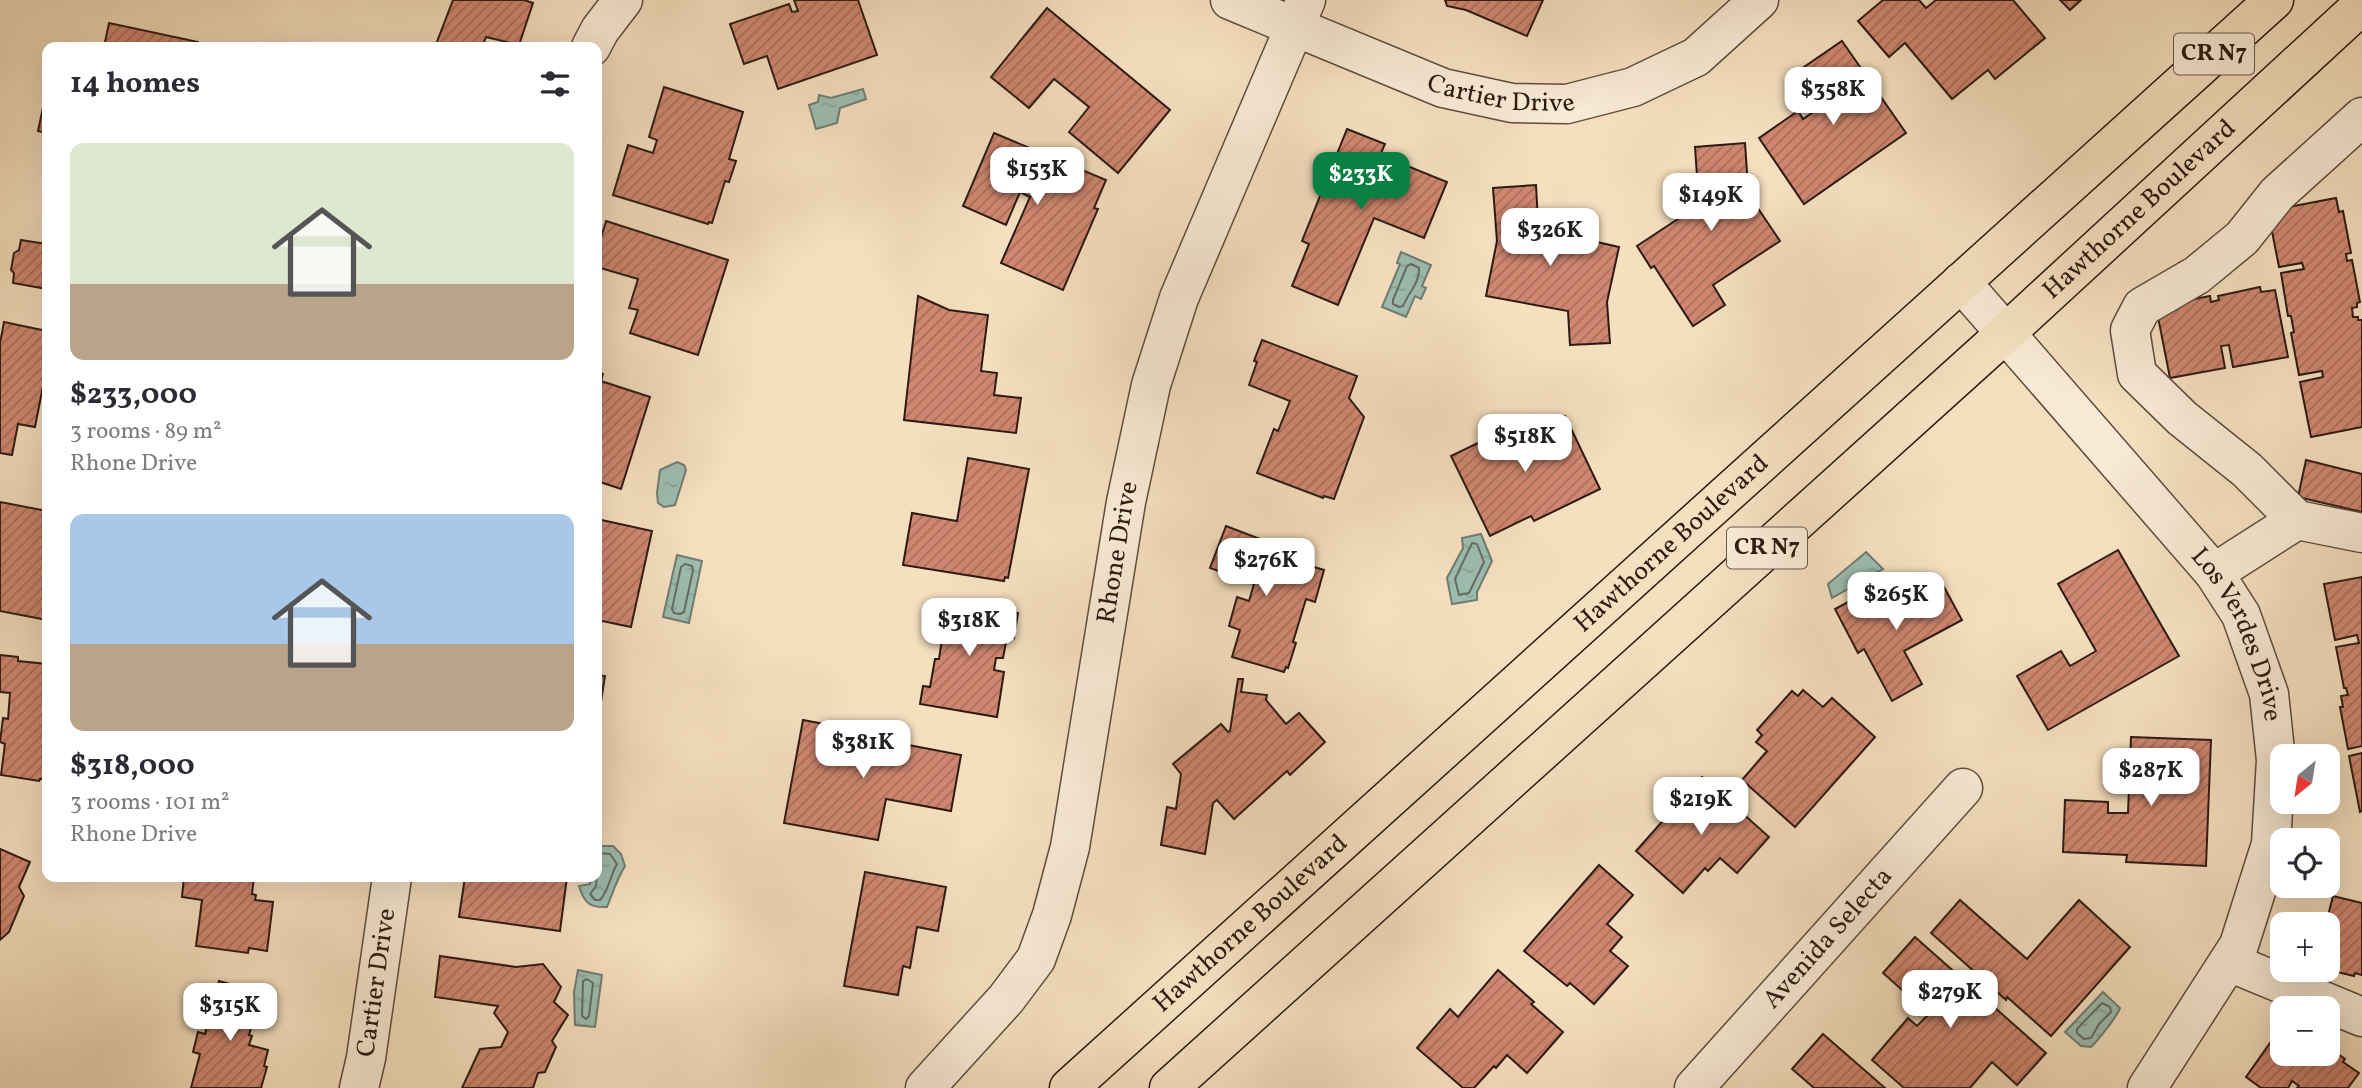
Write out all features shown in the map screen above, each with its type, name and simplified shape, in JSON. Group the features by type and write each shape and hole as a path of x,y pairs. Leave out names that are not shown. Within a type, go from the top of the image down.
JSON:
{"main road":[{"name":"Hawthorne Boulevard","path":"1069,1088 2274,0"},
{"name":"Hawthorne Boulevard","path":"1169,1088 2007,332 2362,5"}],"street":[{"path":"594,42 623,0"},
{"name":"Cartier Drive","path":"1230,0 1299,14 1443,88 1513,103 1567,104 1633,87 1696,57 1759,0"},
{"name":"Rhone Drive","path":"925,1088 1006,999 1036,958 1052,915 1070,847 1126,502 1151,385 1185,285 1299,14"},
{"path":"2362,117 2277,194 2242,237 2197,275 2143,307 2130,330 2137,374 2182,418 2247,470 2297,520 2362,533"},
{"name":"Los Verdes Drive","path":"1961,282 2214,573 2241,615 2269,694 2276,760 2272,844 2239,945 2147,1088"},
{"path":"2214,573 2297,520"},
{"name":"Avenida Selecta","path":"1694,1088 1963,788"},
{"name":"Cartier Drive","path":"359,1088 366,1058 390,882"},
{"path":"2228,962 2362,1017"}],"water":[{"path":"863,89 866,99 840,108 837,123 816,129 809,105 818,102 819,95 831,98"},
{"path":"1401,252 1431,265 1422,286 1426,288 1421,299 1415,296 1406,317 1382,307 1400,264 1397,263"},
{"path":"677,462 684,465 686,470 675,505 664,507 658,503 660,470"},
{"path":"1481,534 1492,561 1477,592 1477,600 1452,604 1447,578 1463,548 1462,538"},
{"path":"1866,552 1883,569 1832,598 1828,584"},
{"path":"677,555 702,561 689,623 663,617"},
{"path":"602,846 613,846 621,854 625,866 607,907 596,907 583,897 579,886 602,882"},
{"path":"578,970 602,975 595,1027 575,1025 574,992"},
{"path":"2103,992 2120,1008 2091,1047 2081,1046 2065,1032"}],"building":[{"path":"453,0 524,0 533,3 520,42 486,37 484,42 437,42"},
{"path":"794,0 858,0 877,55 778,89 767,56 744,64 730,24 789,4 792,12 798,11"},
{"path":"1445,0 1543,0 1527,36 1466,10 1447,6"},
{"path":"1883,0 1919,0 1926,8 1936,0 2013,0 2045,38 1995,79 1988,70 1952,99 1905,43 1889,57 1858,21"},
{"path":"2060,0 2081,0 2070,10"},
{"path":"1047,8 1170,110 1118,173 1069,132 1089,107 1054,79 1029,108 991,77"},
{"path":"109,23 198,42 105,42"},
{"path":"1842,41 1906,133 1804,204 1759,138 1798,111 1803,119 1829,101 1804,67"},
{"path":"664,87 743,112 729,159 736,161 729,182 725,181 712,223 613,195 628,145 653,153 657,140 649,137"},
{"path":"42,112 42,132 38,131"},
{"path":"1347,129 1385,144 1380,155 1447,182 1424,238 1374,218 1338,305 1292,286 1309,244 1302,241"},
{"path":"994,133 1106,180 1094,208 1098,209 1063,290 1001,263 1030,197 1020,192 1006,225 963,206"},
{"path":"1745,143 1748,187 1745,189 1780,241 1713,285 1725,305 1693,326 1654,266 1651,268 1637,246 1699,205 1695,147"},
{"path":"1536,185 1539,240 1559,244 1560,237 1574,241 1574,238 1596,245 1597,242 1619,247 1607,302 1610,343 1570,345 1568,311 1486,296 1497,241 1493,188"},
{"path":"2336,198 2339,212 2343,211 2351,253 2346,254 2347,261 2352,260 2360,302 2357,307 2352,308 2353,317 2362,320 2362,427 2311,437 2300,382 2323,377 2322,371 2299,375 2291,333 2294,332 2291,316 2288,316 2281,273 2304,269 2302,263 2279,267 2268,211"},
{"path":"606,221 728,260 698,355 630,333 638,310 629,308 638,279 602,268 602,234"},
{"path":"21,240 42,243 42,288 13,283 14,273 11,270 14,253 19,250"},
{"path":"2260,287 2261,292 2275,290 2288,357 2233,367 2229,345 2221,346 2225,368 2170,378 2157,312 2169,304 2210,296 2211,302 2219,300 2218,296"},
{"path":"918,296 949,310 988,315 981,371 997,373 994,395 1021,398 1016,433 904,420"},
{"path":"4,322 42,330 42,391 35,427 18,424 12,455 0,453 0,343"},
{"path":"1262,340 1357,376 1349,398 1364,417 1334,499 1323,498 1257,473 1274,429 1278,431 1290,401 1249,385"},
{"path":"602,381 650,397 621,489 602,483"},
{"path":"1565,416 1600,489 1534,521 1531,516 1490,536 1451,456 1517,424 1527,444 1535,440 1531,432","holes":["1513,436 1518,447 1509,451 1504,441"]},
{"path":"968,458 1029,469 1008,578 1005,577 1004,581 903,565 912,513 957,521"},
{"path":"2306,460 2362,474 2362,512 2298,497"},
{"path":"0,502 42,510 42,619 0,611"},
{"path":"602,520 652,531 631,627 602,621"},
{"path":"1226,526 1278,546 1274,555 1324,570 1315,602 1306,599 1293,642 1296,643 1288,668 1286,667 1284,672 1232,657 1240,630 1229,626 1237,597 1249,601 1254,584 1210,568"},
{"path":"2118,550 2179,656 2048,730 2017,676 2061,651 2070,666 2096,651 2058,584"},
{"path":"2362,577 2362,746 2348,749 2340,707 2343,707 2341,696 2348,695 2344,688 2336,647 2359,643 2357,635 2335,640 2324,584"},
{"path":"1884,583 1898,609 1943,585 1962,620 1904,651 1922,684 1892,701 1864,649 1858,653 1835,609"},
{"path":"940,599 1018,613 1014,638 1007,637 1003,658 996,658 994,670 1004,672 997,717 920,704 923,686 930,687 935,659 939,659 942,639 934,638"},
{"path":"0,655 18,657 18,661 42,663 42,779 39,781 1,775 5,744 0,742 3,718 8,719 10,693 0,692"},
{"path":"1238,679 1243,679 1241,692 1267,695 1266,700 1286,724 1299,713 1325,742 1290,775 1287,771 1234,819 1217,800 1213,803 1205,854 1161,845 1167,807 1176,809 1181,774 1173,764 1221,724 1230,731"},
{"path":"1803,690 1823,707 1832,698 1875,737 1795,827 1742,780 1767,751 1756,742 1762,735 1757,730 1792,691 1798,696"},
{"path":"803,720 857,730 856,735 961,755 951,811 886,799 878,840 784,823"},
{"path":"2131,737 2211,740 2206,866 2126,862 2127,855 2063,852 2065,800 2108,802 2108,813 2128,813"},
{"path":"2362,753 2362,811 2360,812 2349,756"},
{"path":"1702,777 1769,837 1737,873 1720,858 1708,871 1705,868 1683,893 1636,851"},
{"path":"0,849 30,862 19,887 24,896 9,932 0,940"},
{"path":"1599,865 1633,895 1607,924 1622,937 1610,951 1628,966 1594,1004 1570,983 1567,986 1524,951"},
{"path":"865,872 946,887 938,931 917,927 910,968 903,966 898,995 844,986"},
{"path":"184,882 253,882 252,894 256,895 255,900 273,902 267,951 249,948 248,953 196,946 202,900 182,897"},
{"path":"464,882 566,882 560,931 459,917"},
{"path":"2332,898 2362,903 2362,975 2340,973 2340,912 2329,912"},
{"path":"1960,900 2027,959 2079,900 2130,947 2051,1036 1931,933"},
{"path":"1915,937 2046,1053 2017,1085 1992,1062 1970,1088 1904,1088 1872,1060 1908,1018 1917,1026 1929,1014 1883,973"},
{"path":"440,956 516,967 543,964 561,987 554,1002 568,1015 552,1041 556,1047 545,1072 538,1073 533,1088 462,1088 480,1049 501,1047 508,1032 494,1013 498,1006 435,997"},
{"path":"1498,970 1563,1032 1527,1073 1507,1055 1474,1088 1463,1088 1417,1048 1450,1009 1458,1017"},
{"path":"219,981 251,990 250,994 260,997 249,1035 252,1036 249,1045 268,1050 261,1088 191,1088 200,1054 193,1052 198,1032 205,1034"},
{"path":"1823,1034 1885,1088 1814,1088 1792,1069"},
{"path":"2270,1043 2270,1066 2340,1066 2340,1055 2345,1059 2343,1062 2359,1073 2348,1088 2297,1088 2299,1086 2292,1081 2288,1088 2261,1088 2246,1077"}]}
